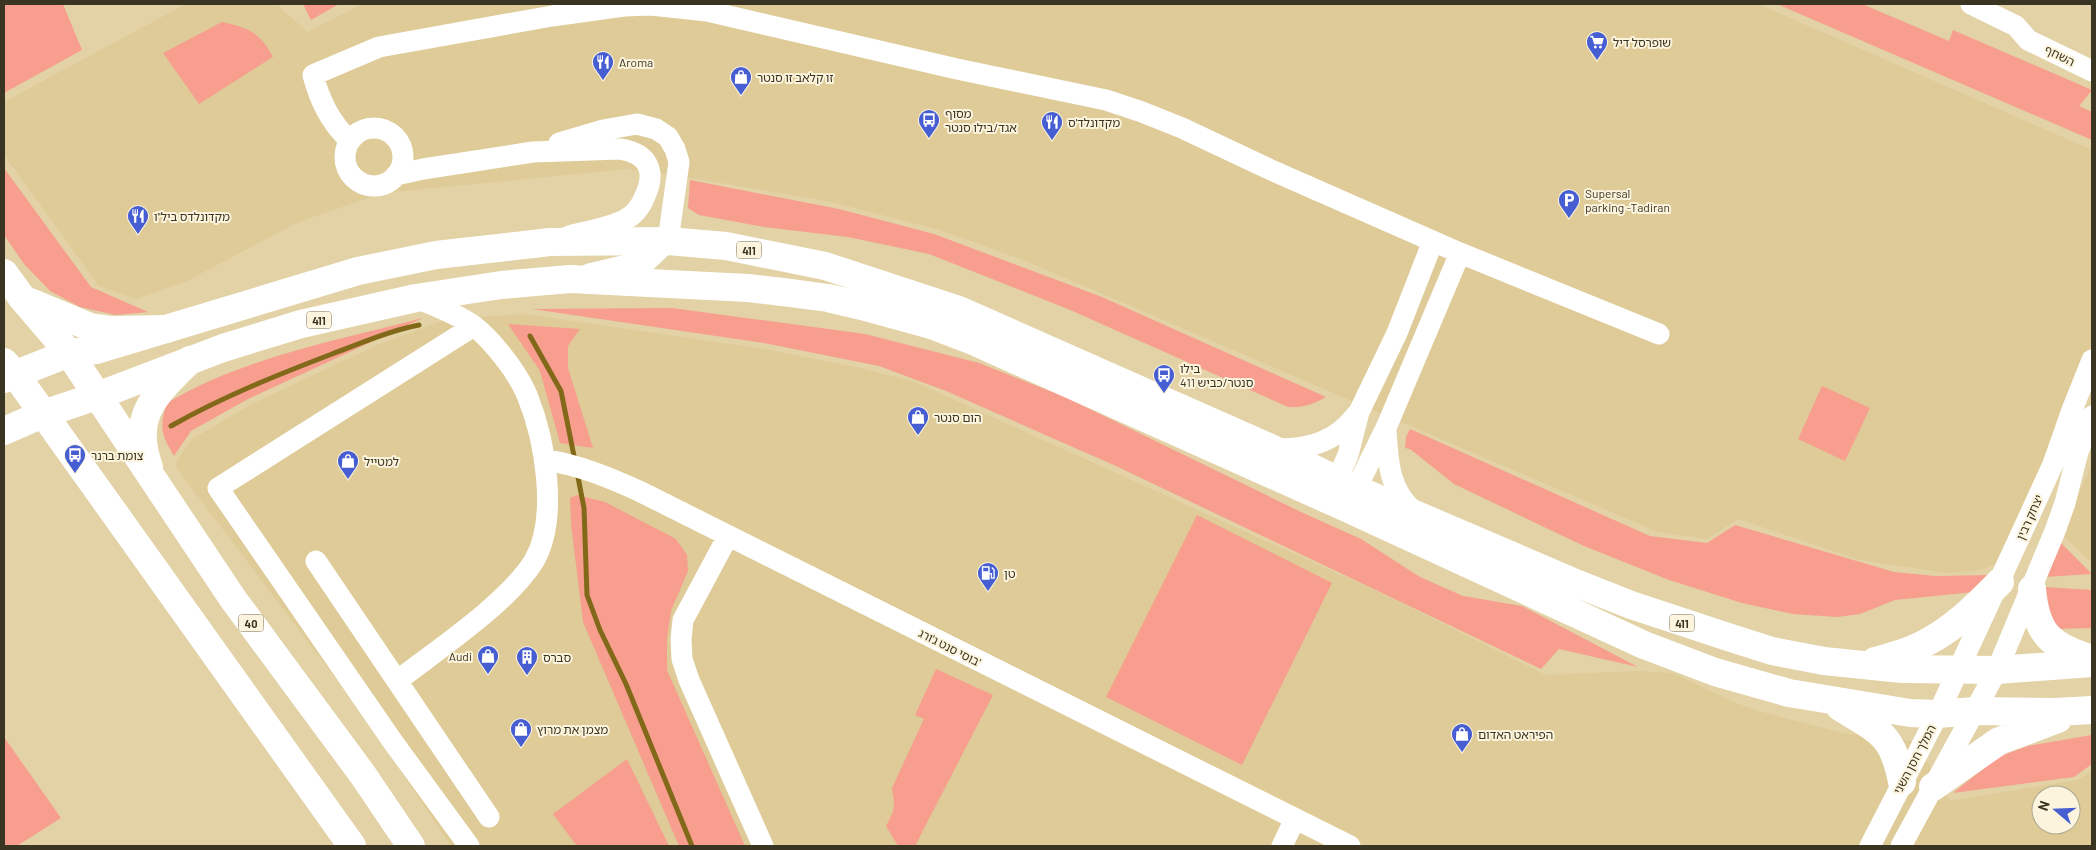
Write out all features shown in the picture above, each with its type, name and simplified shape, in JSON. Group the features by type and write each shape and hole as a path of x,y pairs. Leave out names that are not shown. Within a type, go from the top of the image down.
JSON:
{"main road":[{"name":"411","path":"8,372 69,353 96,350 306,286 398,262 436,255 550,242 668,241 726,246 825,266 916,294 985,321 1273,449 1344,491 1644,645 1682,660 1744,681 1789,693 1910,713 2089,711"},
{"name":"40","path":"4,273 22,298 69,353 233,599 363,775 411,846"},
{"name":"411","path":"4,431 43,414 97,396 190,360 301,324 416,298 493,286 570,279 748,288 836,300 931,325 1344,491 1421,516 1578,584 1687,624 1772,651 1860,665 1902,669 1997,670 2092,663"},
{"path":"22,298 90,327 112,330 166,329"},
{"path":"155,484 143,450 141,434 145,416 164,386 190,360"},
{"path":"8,372 43,414 312,787 352,846"},
{"path":"1860,665 1909,651 1940,635 1961,620 2000,582"},
{"path":"2032,589 2034,606 2042,631 2063,647 2092,659"},
{"path":"1831,700 1884,736 1892,747 1902,782"},
{"path":"1933,787 1999,741 2036,726 2089,711"}],"street":[{"name":"השחף","path":"1971,4 2016,26 2028,40 2092,71"},
{"path":"350,141 338,130 326,112 319,97 313,75 379,47 552,16 624,6 707,11 948,67 1106,100 1182,128 1269,169 1432,241 1659,334"},
{"path":"533,152 603,130 637,124 656,128 668,137 675,149 679,162 668,241 648,260 570,279"},
{"path":"382,129 397,139 402,148 401,167 389,182 380,186 370,186 361,183 353,177 345,159 350,141 356,134 364,130 382,129"},
{"path":"402,148 413,156 431,161 457,164"},
{"path":"396,175 422,168 533,152 620,149 631,150 641,155 651,173 648,190 641,206 634,214 625,220 550,242"},
{"path":"1344,491 1348,455 1359,412 1397,333 1432,241"},
{"path":"1344,491 1386,428 1460,253"},
{"path":"397,681 491,607 532,563 540,550 544,528 550,460 527,393 509,364 474,326 416,298"},
{"path":"468,846 393,742 218,488 474,326"},
{"name":"יצחק רבין","path":"1958,671 2053,464 2092,360"},
{"path":"1273,449 1290,450 1322,442 1344,430 1359,412"},
{"path":"1901,846 1997,670 2032,589 2065,503 2078,452 2092,416"},
{"path":"1386,428 1388,463 1393,483 1399,496 1421,516"},
{"name":"בוסי סנט ג'ורג'","path":"550,460 568,463 602,474 1350,846"},
{"path":"728,536 683,620 681,639 682,659 689,680 763,846"},
{"path":"316,561 489,817"},
{"name":"המלך חסן השני","path":"1870,846 1958,671"},
{"path":"1282,846 1295,819"}],"shaded area":[{"path":"4,4 63,4 82,50 4,93"},
{"path":"186,4 276,4 308,32 362,4 1758,4 2092,150 2092,346 2004,560 1981,570 1946,573 1860,560 1738,519 1707,539 1658,532 1026,261 937,229 827,201 680,176 627,169 382,193 296,223 187,281 136,299 99,286 4,155 4,102"},
{"path":"303,4 339,4 311,20"},
{"path":"1777,4 1862,4 1949,41 1953,30 2092,90 2079,106 2092,112 2092,140"},
{"path":"222,22 239,26 252,32 263,42 273,57 199,104 163,53"},
{"path":"4,168 91,287 148,312 116,315 80,307 50,291 24,264 4,235"},
{"path":"690,180 839,209 934,234 1102,297 1326,397 1308,405 1288,407 1068,309 929,254 848,237 764,227 699,215 688,208"},
{"path":"672,308 865,334 979,363 1065,397 1301,512 1361,539 1420,577 1463,596 1522,606 1638,667 1559,649 1541,669 1116,466 946,391 879,366 764,343 532,309"},
{"path":"524,314 764,349 860,368 915,382 1381,593 1546,675 1637,671 1673,673 1736,703 1758,711 1843,733 1915,741 1950,801 2031,788 2031,835 2081,835 2081,785 2048,785 2078,780 2092,771 2092,846 451,846 359,709 175,464 192,439 252,404 375,346 444,320"},
{"path":"423,318 248,399 191,431 174,456 166,442 162,425 167,403 196,387 259,362 291,352"},
{"path":"508,324 580,329 568,346 568,368 593,448 560,443 540,371"},
{"path":"1822,386 1870,408 1845,461 1798,439"},
{"path":"1410,429 1650,536 1707,543 1735,525 1894,572 1936,576 1988,575 1984,591 1895,600 1860,614 1837,617 1793,614 1742,603 1669,580 1584,546 1454,484 1410,449 1405,448 1406,437"},
{"path":"2092,464 2092,563 2062,534"},
{"path":"577,495 605,502 676,539 687,555 688,571 671,611 667,639 667,670 745,846 679,846 583,622 571,524 570,498"},
{"path":"1197,515 1332,583 1242,765 1106,697"},
{"path":"2059,541 2092,574 2045,577"},
{"path":"2045,587 2092,590 2092,628 2053,629 2043,612"},
{"path":"936,669 993,695 915,846 898,846 886,826 893,812 892,788 924,719 915,715"},
{"path":"2092,735 2092,764 2074,777 1953,793 1998,757 2028,746"},
{"path":"4,737 61,818 17,846 4,846"},
{"path":"627,759 669,846 577,846 553,814"}],"waterway":[{"path":"171,426 210,405 270,378 375,338 419,325"},
{"path":"530,336 561,391 575,461"},
{"path":"577,472 584,508 587,595 600,630 626,684 692,846"}],"place":[{"name":"שופרסל דיל","path":"1597,61"},
{"name":"Aroma","path":"603,81"},
{"name":"זו קלאב זו סנטר","path":"741,96"},
{"name":"מסוף אגד/בילו סנטר","path":"929,139"},
{"name":"מקדונלד'ס","path":"1052,141"},
{"name":"Supersal parking -Tadiran","path":"1569,219"},
{"name":"מקדונלדס ביל\"ו","path":"138,235"},
{"name":"בילו סנטר/כביש 411","path":"1164,394"},
{"name":"הום סנטר","path":"918,436"},
{"name":"צומת ברנר","path":"75,474"},
{"name":"למטייל","path":"348,480"},
{"name":"טן","path":"988,592"},
{"name":"Audi","path":"488,675"},
{"name":"סברס","path":"527,676"},
{"name":"מצמן את מרוץ","path":"521,748"},
{"name":"הפיראט האדום","path":"1462,753"}]}
